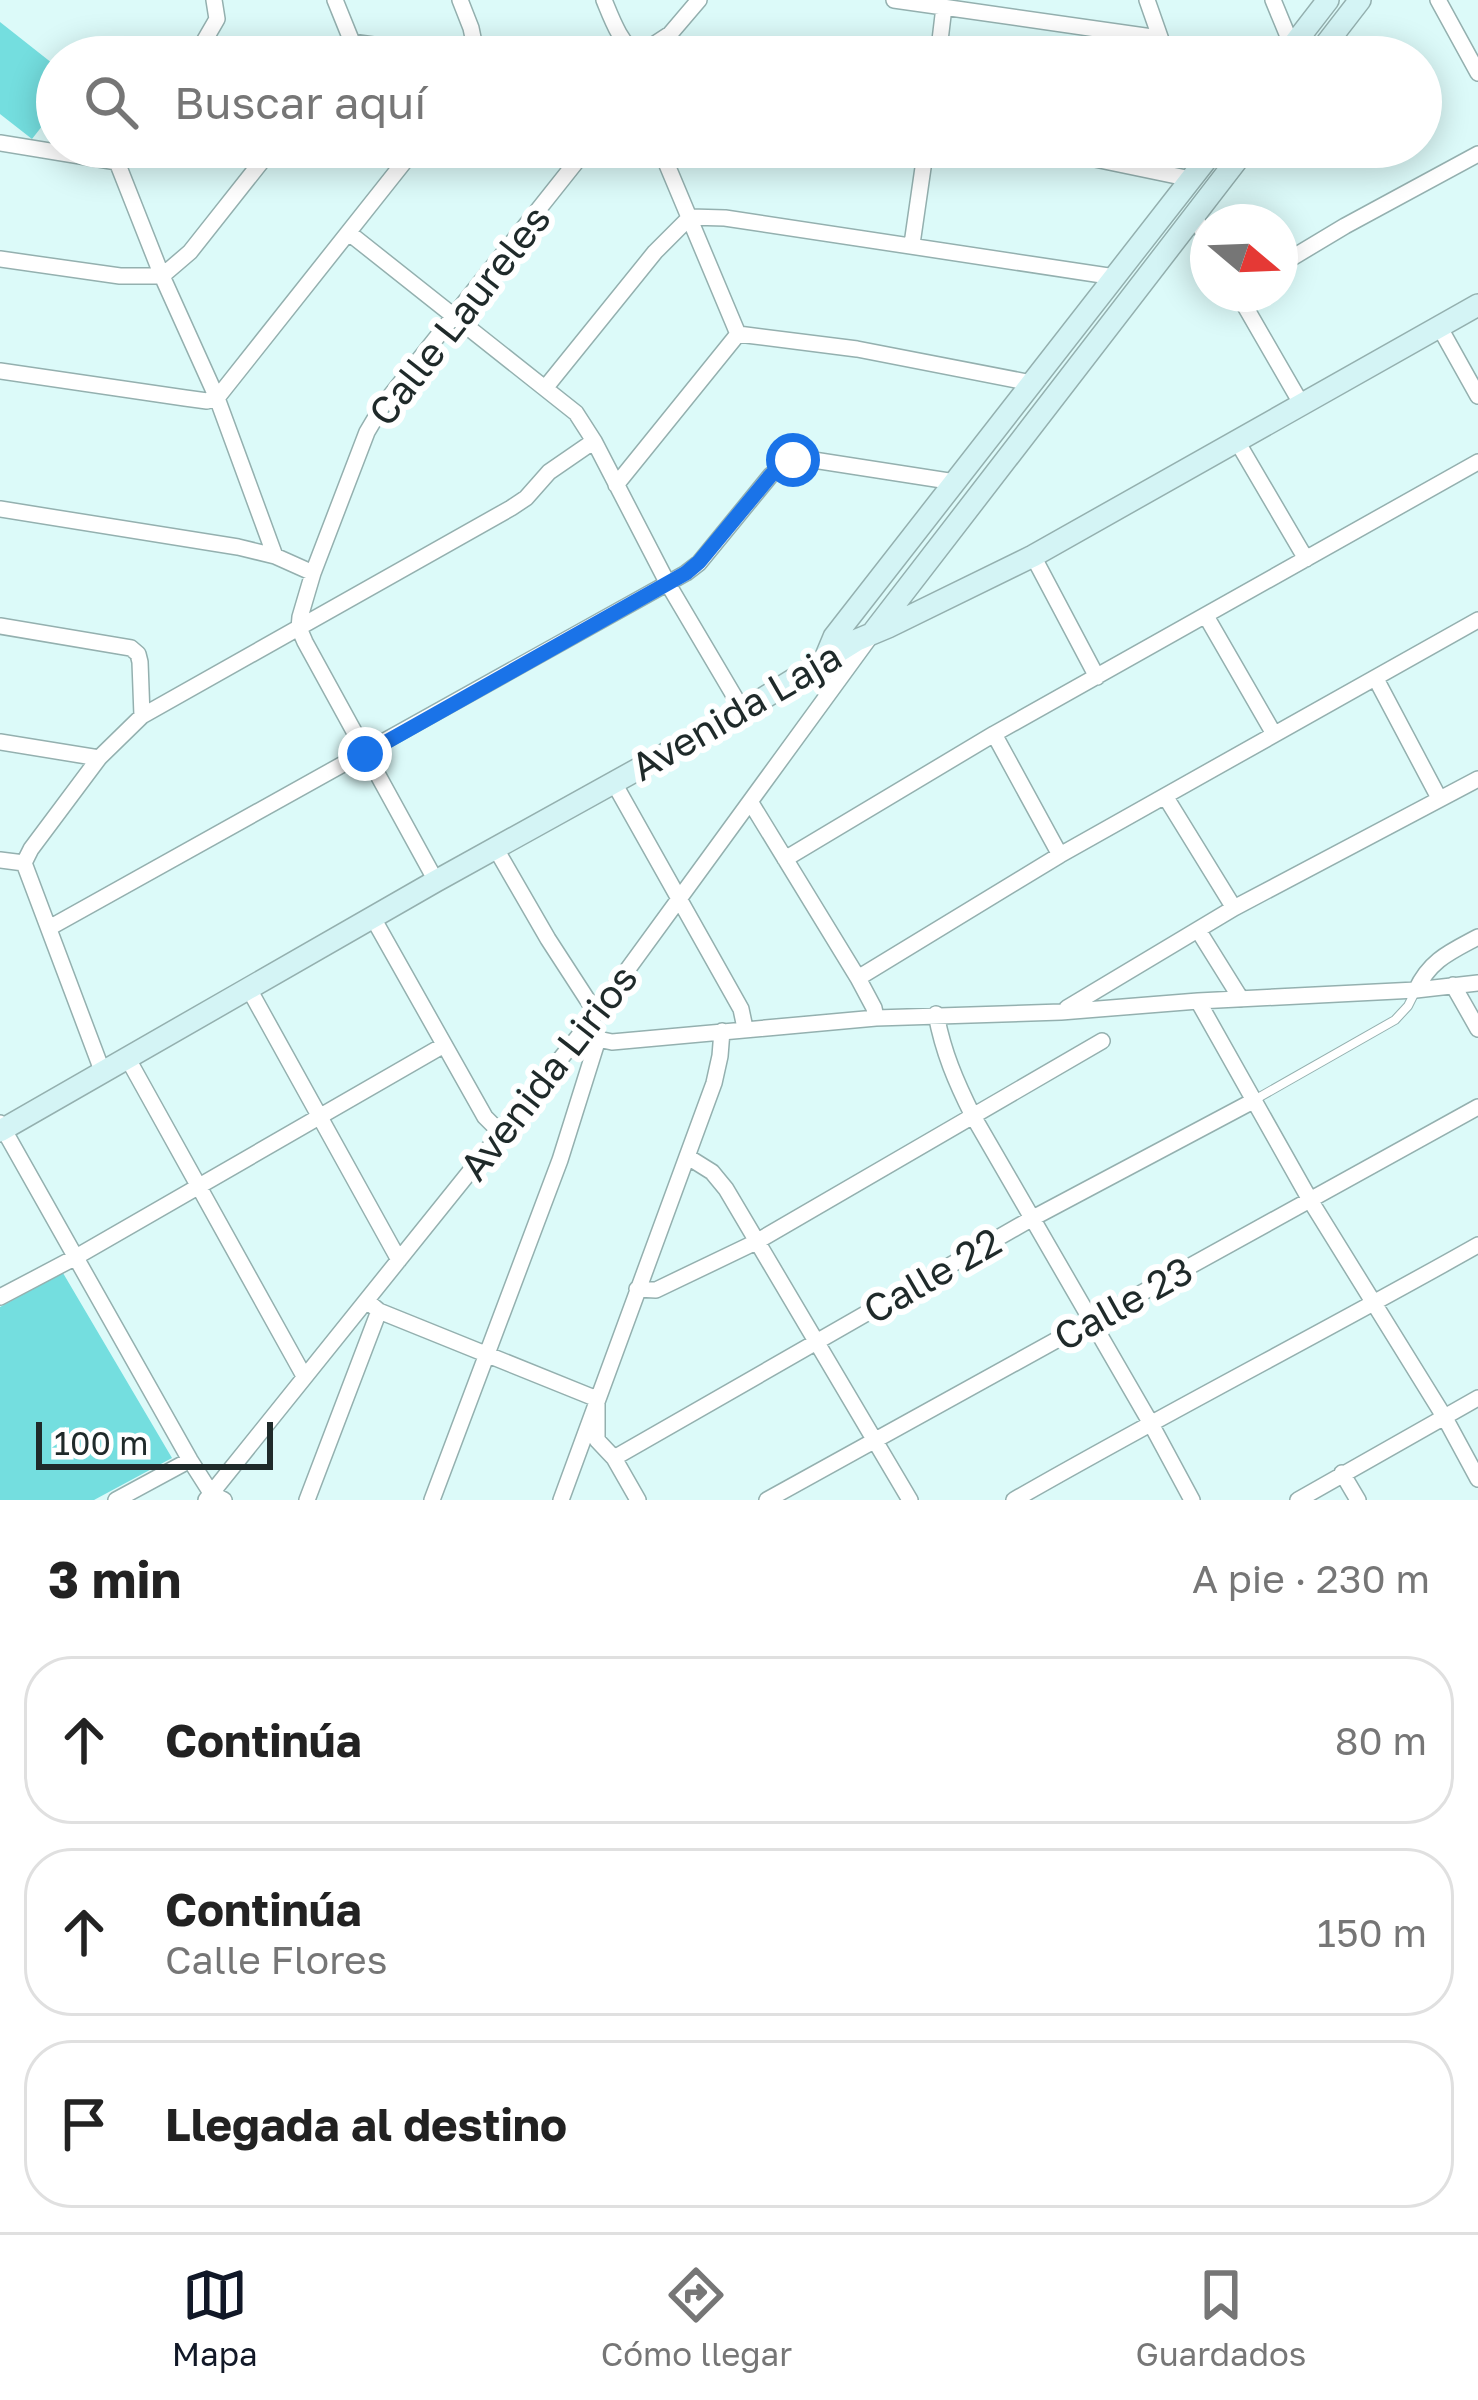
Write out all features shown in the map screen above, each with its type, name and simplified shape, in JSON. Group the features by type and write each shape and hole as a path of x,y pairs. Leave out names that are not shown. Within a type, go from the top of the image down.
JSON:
{"street":[{"path":"207,36 217,19 214,0"},
{"path":"335,0 344,36"},
{"path":"460,0 473,36"},
{"path":"604,0 620,36"},
{"path":"667,36 699,0"},
{"path":"894,0 1145,36"},
{"path":"1147,0 1158,36"},
{"path":"1273,0 1283,36"},
{"path":"1300,36 1328,0"},
{"path":"1332,36 1360,0"},
{"path":"1439,0 1478,73"},
{"path":"941,36 944,8"},
{"path":"0,142 36,148"},
{"path":"1298,254 1478,154"},
{"path":"119,168 217,398 275,556"},
{"path":"0,259 120,276 162,277 190,252 256,168"},
{"path":"0,371 207,401 217,398 400,168"},
{"name":"Calle Laureles","path":"299,628 314,573 367,433 383,405 571,168"},
{"path":"668,168 738,334"},
{"path":"912,244 923,168"},
{"path":"1138,168 1191,179"},
{"path":"824,661 834,637 1198,168"},
{"path":"1203,204 1231,168"},
{"path":"546,387 689,217 912,244 1114,277"},
{"path":"874,631 1190,221"},
{"path":"349,233 576,413 743,711"},
{"name":"Avenida Laja","path":"1,1128 743,711 874,631 1033,556 1478,305"},
{"path":"1248,312 1302,405"},
{"path":"1440,328 1478,396"},
{"path":"738,334 857,349 1032,383"},
{"path":"616,485 738,334"},
{"path":"103,1073 24,863 99,758 142,716 511,508 549,472 594,441"},
{"path":"1238,443 1306,560"},
{"path":"49,928 668,584 699,562 771,475 793,460 807,458 955,482"},
{"path":"785,859 994,734 1478,462"},
{"path":"0,509 238,548 275,556 314,573"},
{"path":"1033,556 1097,677"},
{"path":"1206,616 1274,734"},
{"path":"858,978 1060,856 1478,620"},
{"path":"0,626 131,648 140,662 142,716"},
{"path":"299,628 436,881"},
{"name":"Avenida Lirios","path":"214,1498 304,1376 373,1306 399,1260 590,1036 596,1013 874,631"},
{"path":"1376,679 1439,799"},
{"path":"994,734 1060,856"},
{"path":"0,742 99,758"},
{"path":"1061,1012 1234,908 1478,779"},
{"path":"614,783 741,1009 745,1028"},
{"path":"1166,796 1234,908"},
{"path":"751,803 858,978 876,1018"},
{"path":"496,849 596,1013"},
{"path":"0,860 24,863"},
{"path":"373,918 484,1117 502,1134"},
{"path":"1198,930 1241,999"},
{"path":"1416,990 1433,964 1478,938"},
{"path":"432,1500 560,1160 590,1036 612,1042 876,1018 1061,1012 1478,983"},
{"path":"1453,985 1478,1029"},
{"path":"249,989 399,1260"},
{"path":"1198,1001 1310,1200 1478,1479"},
{"path":"937,1014 942,1048 973,1116 1192,1500"},
{"path":"561,1500 714,1083 722,1031"},
{"path":"637,1289 656,1290 756,1242 1102,1041"},
{"path":"0,1297 444,1045"},
{"path":"128,1059 304,1376"},
{"name":"Calle 22","path":"614,1458 1031,1219 1255,1100"},
{"name":"Calle 23","path":"767,1500 1478,1107"},
{"path":"1,1128 214,1498"},
{"path":"688,1157 712,1172 726,1189 910,1500"},
{"path":"1014,1500 1478,1245"},
{"path":"307,1500 373,1306 597,1399"},
{"path":"1298,1500 1478,1398"},
{"path":"597,1399 597,1440 614,1458 638,1500"},
{"path":"116,1500 190,1460"},
{"path":"1342,1473 1358,1500"}],"lane":[{"path":"1255,1100 1395,1020 1416,990"}],"shaded area":[{"path":"0,22 36,50 36,134 32,139 0,114"},
{"path":"63,1273 172,1458 94,1500 0,1500 0,1307"}],"route":[{"path":"365,754 686,573 771,475 793,460"}]}
